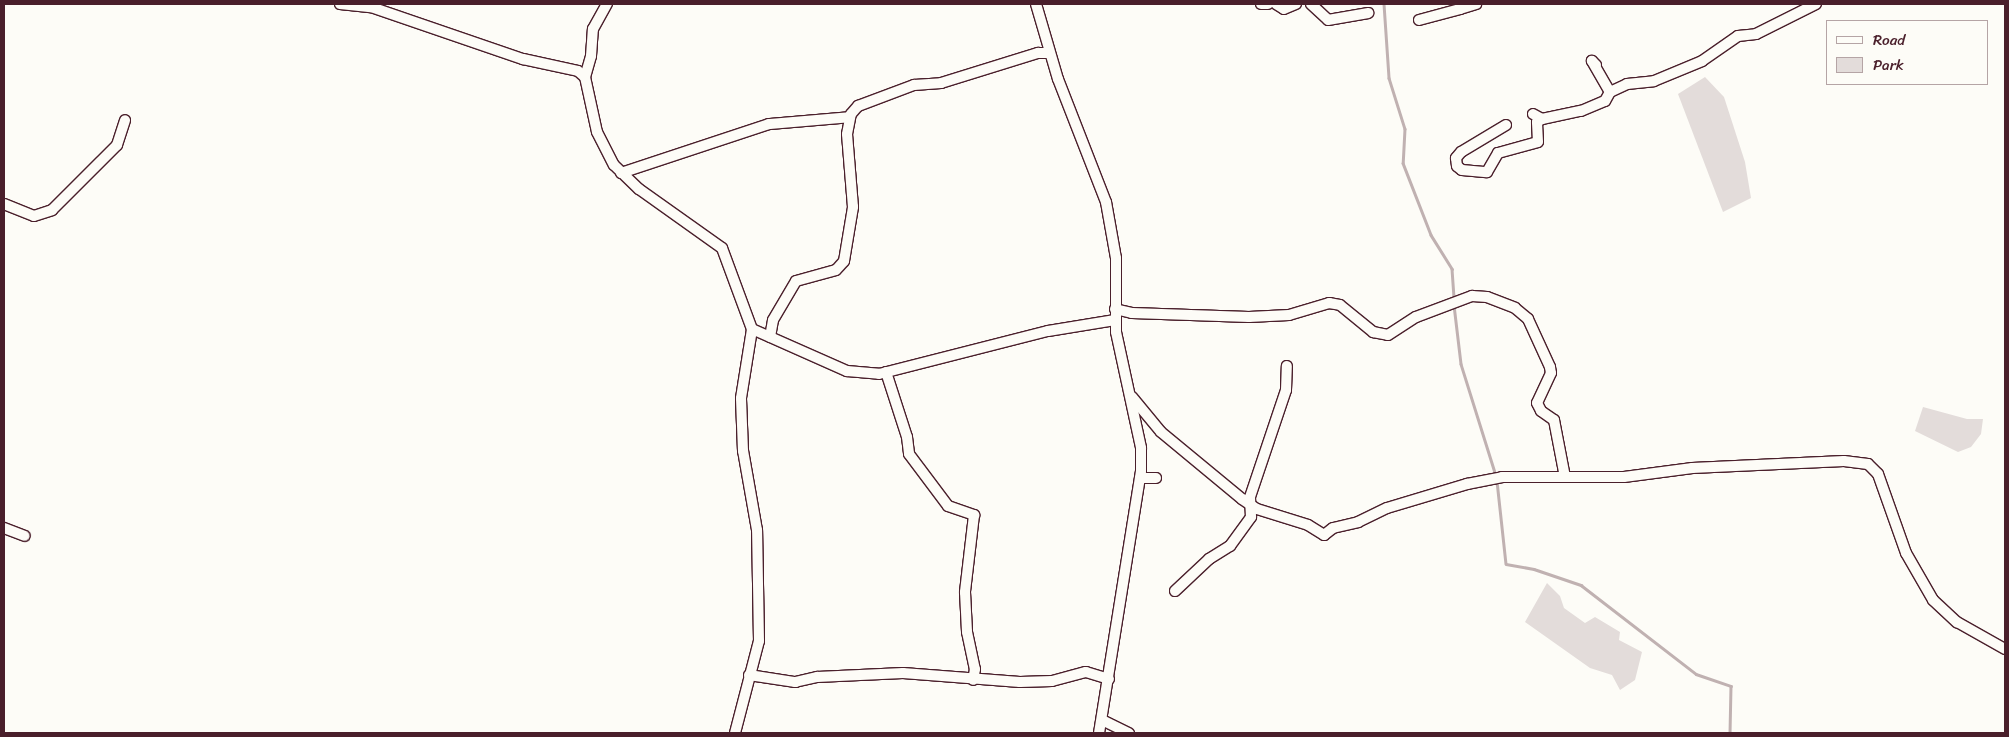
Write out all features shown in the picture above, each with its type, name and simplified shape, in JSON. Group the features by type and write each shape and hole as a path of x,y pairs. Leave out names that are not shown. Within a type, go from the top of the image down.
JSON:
{"street":[{"path":"340,4 383,11 523,59 578,71 585,77"},
{"path":"375,4 383,11"},
{"path":"607,4 594,29 591,56 585,77 597,132 604,150 621,173 664,208 722,248 752,329 741,398 743,451 758,530 760,641 735,733"},
{"path":"1036,4 1048,53 1106,202 1116,251 1115,320 1141,448 1140,478 1099,733"},
{"path":"1261,4 1268,4"},
{"path":"1276,4 1284,9 1296,4"},
{"path":"1311,4 1328,20 1368,13"},
{"path":"1419,20 1460,6 1476,4"},
{"path":"1506,125 1461,152 1456,158 1457,166 1462,170 1487,172 1498,153 1538,142 1537,116 1593,107 1604,102 1610,92 1628,84 1654,81 1702,61 1738,36 1756,34 1816,4"},
{"path":"770,337 773,320 796,281 836,270 844,261 853,207 846,134 850,116 858,106 914,85 941,83 1038,53 1048,53"},
{"path":"1596,65 1592,61 1610,92"},
{"path":"621,173 769,124 850,116"},
{"path":"4,204 34,216 52,210 117,145 125,120"},
{"path":"1115,309 1132,313 1249,317 1289,315 1329,302 1340,304 1373,332 1388,335 1416,317 1472,296 1487,297 1515,308 1528,318 1550,367 1551,373 1537,403 1540,411 1554,420 1565,477"},
{"path":"752,329 847,371 865,374 886,372 1048,331 1115,320"},
{"path":"1175,592 1235,540 1251,516 1253,506 1250,497 1286,390 1287,366"},
{"path":"886,372 907,437 909,454 928,477 929,485 948,506 974,515 965,592 967,632 975,669 973,680"},
{"path":"1130,394 1161,432 1253,506 1308,525 1324,535 1333,528 1358,522 1414,498 1491,478 1624,476 1692,468 1844,461 1868,464 1878,474 1906,553 1933,600 1957,622 2005,649"},
{"path":"1140,478 1156,478"},
{"path":"4,528 25,536"},
{"path":"749,676 794,682 817,677 878,673 973,680 1052,682 1086,672 1109,679"},
{"path":"1102,720 1129,733"}],"green space":[{"path":"1705,77 1724,97 1745,162 1751,198 1723,212 1678,94"},
{"path":"1923,407 1967,419 1983,419 1981,434 1971,447 1958,452 1915,431"},
{"path":"1547,583 1560,596 1564,608 1585,623 1595,617 1620,632 1619,640 1642,652 1635,680 1620,690 1612,675 1590,668 1525,622"}],"waterway":[{"path":"1384,4 1389,78 1405,129 1403,163 1431,235 1452,269 1454,299"},
{"path":"1454,305 1461,364 1496,476"},
{"path":"1497,481 1506,564 1534,569 1581,585 1696,674 1731,686 1730,733"}]}
